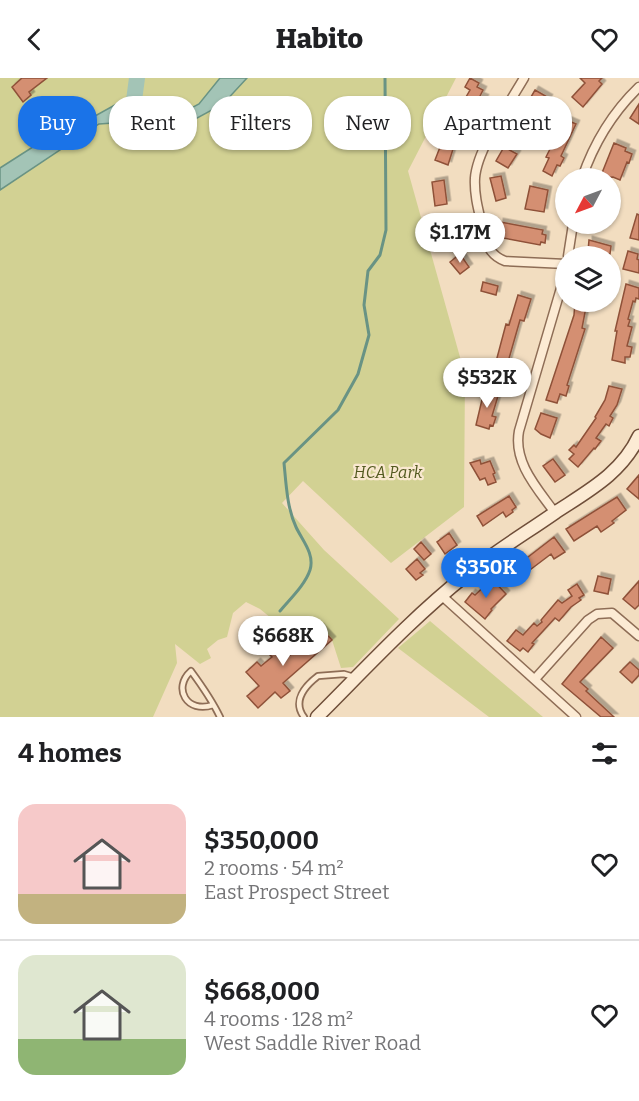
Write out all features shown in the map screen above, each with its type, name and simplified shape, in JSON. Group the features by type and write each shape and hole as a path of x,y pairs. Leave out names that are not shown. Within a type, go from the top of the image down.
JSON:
{"street":[{"path":"524,78 481,154 475,176 477,201 488,247 498,258 505,261 555,263"},
{"path":"585,168 606,125 620,106 639,87"},
{"path":"555,308 519,431 518,447 523,467 555,513"},
{"path":"319,717 441,595 490,556 605,480 627,458 639,436"},
{"path":"441,595 576,717"},
{"path":"535,679 588,620 597,614 612,613 639,636"}],"lane":[{"path":"213,705 197,708 184,698 184,679 191,671 202,685 213,705 218,717"},
{"path":"304,717 298,706 300,696 318,676 344,674 357,678"}],"green space":[{"name":"HCA Park","path":"0,78 456,78 447,96 423,96 423,142 408,171 465,375 464,507 391,563 303,481 282,503 324,550 399,619 353,667 341,668 332,640 320,627 292,653 270,630 271,618 246,602 233,613 227,637 218,640 207,649 211,658 200,664 175,644 177,663 153,717 0,717"},
{"path":"430,621 543,717 489,717 398,648"}],"shaded area":[{"path":"220,78 247,78 230,96 209,96 209,112 197,118 197,105"},
{"path":"109,108 109,123 97,125 97,115"},
{"path":"28,150 60,150 0,190 0,168"}],"building":[{"path":"22,78 47,78 29,92 30,96 19,96 12,87"},
{"path":"470,78 479,83 477,87 483,90 480,96 467,96 470,90 465,87"},
{"path":"580,78 602,78 599,81 602,84 583,107 572,97 585,83"},
{"path":"535,90 546,96 532,96"},
{"path":"639,104 639,124 630,118"},
{"path":"614,143 626,148 625,151 632,154 621,177 621,168 604,168"},
{"path":"439,150 453,150 448,165 435,160"},
{"path":"502,150 510,150 517,154 508,168 496,161"},
{"path":"550,150 564,150 561,156 564,158 560,166 557,165 555,168 552,176 543,171 549,158 546,157"},
{"path":"501,176 506,198 496,201 490,178"},
{"path":"444,180 447,204 435,206 432,182"},
{"path":"530,186 548,190 544,212 525,209"},
{"path":"637,214 639,215 639,240 630,238"},
{"path":"451,222 454,237 440,240 436,226"},
{"path":"500,222 543,230 542,234 546,235 545,243 541,242 540,245 503,238 504,235 498,234"},
{"path":"589,240 611,246 588,246"},
{"path":"628,251 638,254 639,273 623,269"},
{"path":"460,254 469,267 460,274 450,262"},
{"path":"483,282 498,286 496,295 481,291"},
{"path":"626,284 639,288 639,299 636,298 635,302 633,301 628,319 630,320 628,326 632,327 627,346 632,347 630,357 625,357 625,363 612,360"},
{"path":"518,295 531,299 524,321 520,320 504,376 493,373 506,324 509,325"},
{"path":"574,312 585,312 582,328 585,329 567,385 569,386 566,396 560,394 557,403 546,400"},
{"path":"609,386 622,389 617,405 610,416 613,418 609,426 606,424 596,438 601,441 578,467 569,459 574,454 569,450 574,445 576,447 596,418"},
{"path":"485,387 495,390 494,395 498,396 492,416 496,417 493,426 490,425 489,429 476,425"},
{"path":"541,413 557,418 550,438 535,429"},
{"path":"553,459 565,475 555,482 543,466"},
{"path":"480,460 481,464 490,461 496,482 488,485 485,478 480,480 470,463"},
{"path":"639,475 639,499 627,489"},
{"path":"509,496 516,507 512,510 513,512 506,517 503,512 483,526 477,516"},
{"path":"617,497 626,510 612,521 614,523 601,532 597,526 574,541 566,529"},
{"path":"449,533 457,545 445,554 437,542"},
{"path":"554,537 565,552 554,559 551,554 514,582 506,570 513,565 515,567"},
{"path":"421,542 431,554 424,560 414,549"},
{"path":"417,559 425,569 420,573 423,575 416,580 406,569"},
{"path":"598,576 611,579 608,594 594,591"},
{"path":"492,579 506,594 491,609 485,619 465,602 472,593 475,595"},
{"path":"639,581 639,605 635,609 623,599"},
{"path":"577,584 584,595 579,598 581,600 571,607 559,621 555,618 532,643 534,644 528,652 523,648 520,651 507,641 516,630 523,635 534,623 537,626 542,622 541,620 558,600 562,603 572,596 568,590"},
{"path":"320,627 332,640 283,683 290,691 281,698 275,692 258,708 247,696 259,686 246,672 257,662 261,666 272,657 267,652 278,642 290,655"},
{"path":"601,637 613,648 580,682 588,689 586,691 614,717 601,717 562,684"},
{"path":"630,662 639,670 639,675 632,683 620,672"}],"waterway":[{"path":"135,96 137,78"},
{"path":"280,611 305,581 311,564 307,547 291,512 284,463 338,410 358,374 369,335 364,305 368,271 380,255 386,230 385,78"}]}
